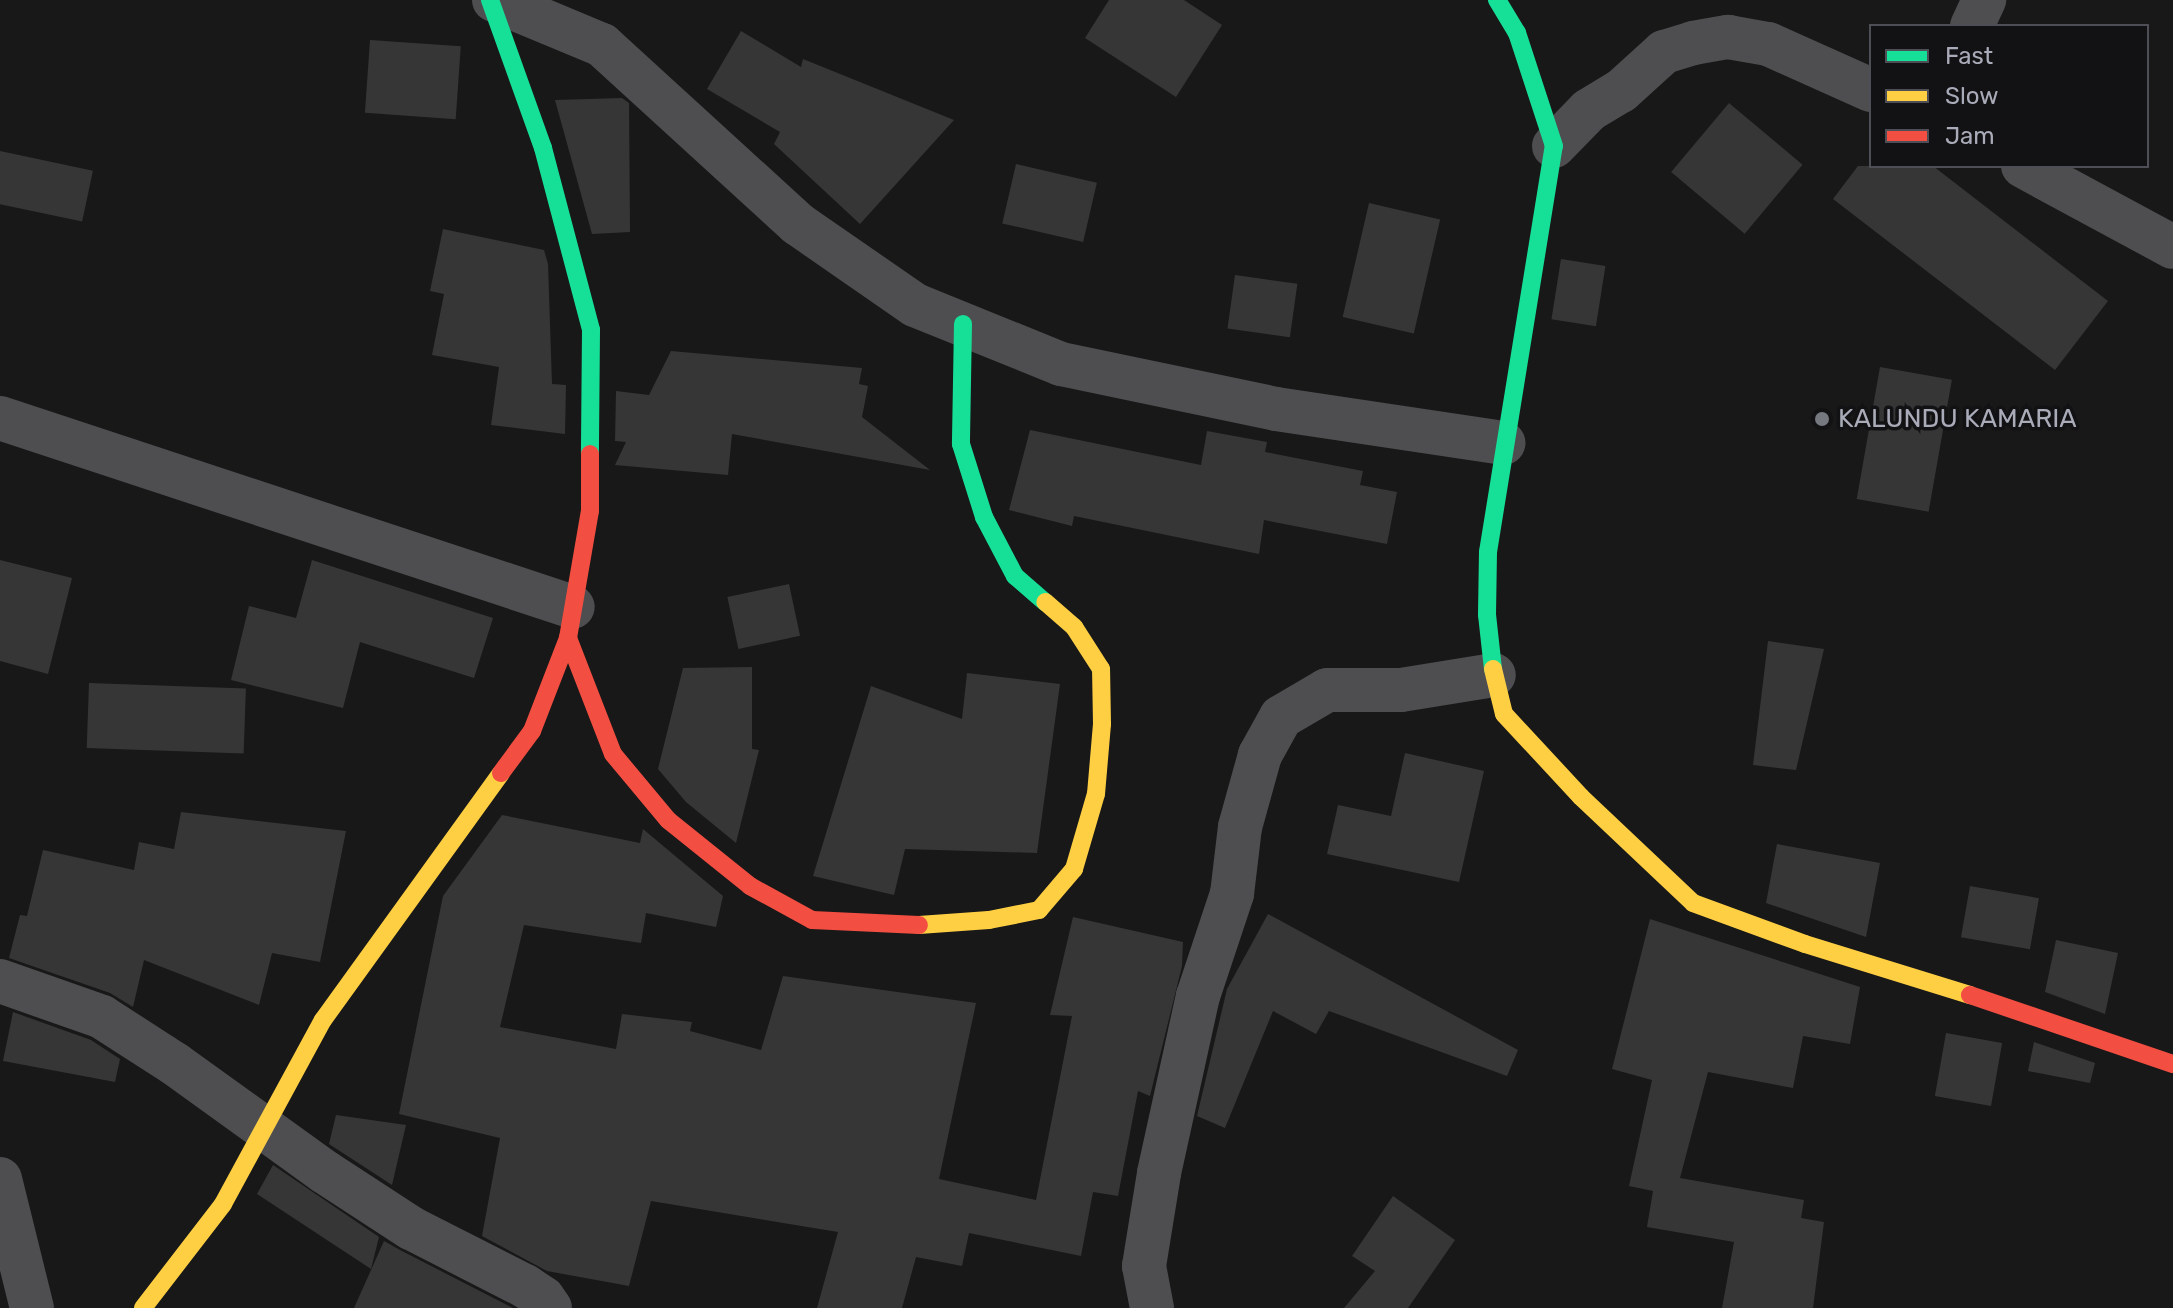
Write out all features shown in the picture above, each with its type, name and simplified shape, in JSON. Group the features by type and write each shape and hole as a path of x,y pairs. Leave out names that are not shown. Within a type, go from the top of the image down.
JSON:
{"street":[{"path":"492,0 602,45 798,224 915,305 1061,364 1276,409 1503,443"},
{"path":"143,1308 223,1204 323,1020 532,731 571,623 590,511 591,330 543,148 492,0"},
{"path":"1497,0 1517,33 1554,146 1503,443 1488,552 1487,615 1494,675 1504,714 1581,797 1693,903 1805,944 2017,1009 2173,1064"},
{"path":"1973,24 1984,0"},
{"path":"1554,146 1589,110 1621,91 1664,52 1693,43 1728,37 1768,44 1869,89"},
{"path":"2027,168 2173,247"},
{"path":"571,623 613,754 668,820 750,886 812,920 898,926 989,920 1039,910 1074,869 1096,794 1102,724 1101,669 1074,627 1015,576 984,517 961,444 963,324"},
{"path":"0,418 571,623"},
{"path":"1152,1308 1144,1266 1159,1173 1198,996 1232,894 1240,827 1260,755 1281,717 1327,690 1401,690 1494,675"},
{"path":"0,981 102,1017 411,1228 525,1286 543,1298 550,1308"},
{"path":"0,1179 32,1308"}],"building":[{"path":"1109,0 1184,0 1222,25 1176,97 1085,38"},
{"path":"741,31 801,67 803,59 954,120 860,224 774,144 780,132 707,89"},
{"path":"370,40 461,46 456,119 365,113"},
{"path":"622,98 629,103 630,232 592,234 555,100"},
{"path":"1729,103 1803,165 1745,234 1671,172"},
{"path":"0,151 93,171 82,222 0,204"},
{"path":"1016,164 1097,183 1083,242 1002,223"},
{"path":"1858,166 1936,168 2108,301 2055,370 1833,199"},
{"path":"1369,203 1440,219 1414,333 1343,317"},
{"path":"443,229 544,250 548,264 552,384 566,385 565,434 491,425 499,367 432,355 444,294 430,291"},
{"path":"1561,259 1605,266 1596,326 1551,319"},
{"path":"1235,275 1297,284 1290,337 1227,328"},
{"path":"671,351 862,368 859,384 868,386 862,417 930,470 732,434 728,475 615,465 626,442 615,441 616,391 649,395"},
{"path":"1880,367 1952,380 1929,512 1857,499"},
{"path":"1030,430 1201,465 1207,431 1267,442 1265,452 1363,471 1360,485 1397,492 1387,544 1264,520 1259,554 1074,516 1072,526 1009,510"},
{"path":"0,560 72,578 48,674 0,661"},
{"path":"312,560 493,618 474,678 360,642 343,708 231,680 249,606 296,618"},
{"path":"789,584 800,636 738,649 727,597"},
{"path":"1768,641 1824,649 1796,770 1753,765"},
{"path":"752,667 752,749 759,750 736,843 686,802 658,769 683,668"},
{"path":"967,673 1060,684 1037,853 905,849 894,895 813,876 871,686 962,719"},
{"path":"89,683 246,688 244,753 87,748"},
{"path":"1405,753 1484,771 1459,882 1327,854 1338,805 1391,816"},
{"path":"181,812 346,831 320,962 272,953 259,1005 144,960 133,1007 110,993 9,958 20,915 27,916 43,850 134,870 139,842 174,849"},
{"path":"502,815 640,843 643,829 723,896 716,927 646,913 641,943 524,925 500,1027 616,1049 622,1014 692,1022 690,1031 761,1050 783,976 976,1003 939,1179 1036,1200 1072,1016 1050,1015 1073,917 1183,942 1182,966 1150,1096 1138,1091 1118,1196 1093,1192 1081,1256 969,1233 962,1266 916,1257 902,1308 817,1308 838,1232 651,1201 629,1286 547,1271 482,1236 500,1138 399,1114 443,896"},
{"path":"1777,844 1880,863 1866,937 1766,903"},
{"path":"1970,886 2039,898 2030,949 1961,937"},
{"path":"1268,914 1518,1050 1507,1076 1329,1011 1316,1034 1273,1011 1225,1128 1197,1116 1227,989"},
{"path":"1650,919 1860,987 1850,1044 1803,1036 1793,1088 1708,1072 1680,1178 1804,1200 1801,1218 1824,1222 1813,1308 1722,1308 1734,1242 1647,1227 1653,1191 1629,1186 1652,1080 1612,1069"},
{"path":"2056,940 2118,953 2105,1014 2045,992"},
{"path":"13,1012 91,1040 120,1059 115,1082 3,1061"},
{"path":"1946,1033 2002,1043 1991,1106 1935,1096"},
{"path":"2034,1042 2095,1063 2090,1083 2028,1071"},
{"path":"336,1115 406,1125 392,1185 329,1144"},
{"path":"273,1165 379,1237 371,1269 257,1194"},
{"path":"1393,1196 1455,1240 1408,1308 1344,1308 1375,1271 1352,1256"},
{"path":"384,1241 400,1250 513,1308 354,1308"}],"traffic: fast":[{"path":"490,0 543,148 591,330 590,454"},
{"path":"1493,669 1487,615 1488,552 1554,146 1517,33 1497,0"},
{"path":"963,324 961,444 984,517 1015,576 1045,602"}],"traffic: slow":[{"path":"919,925 989,920 1039,910 1074,869 1096,794 1102,724 1101,669 1074,627 1045,602"},
{"path":"1493,669 1504,714 1581,797 1693,903 1805,944 1970,995"},
{"path":"143,1308 223,1204 323,1020 501,773"}],"traffic: jam":[{"path":"501,773 532,731 568,638 590,511 590,454"},
{"path":"568,638 613,754 668,820 750,886 812,920 919,925"},
{"path":"1970,995 2173,1064"}],"place":[{"name":"KALUNDU KAMARIA","path":"1822,419"}]}
